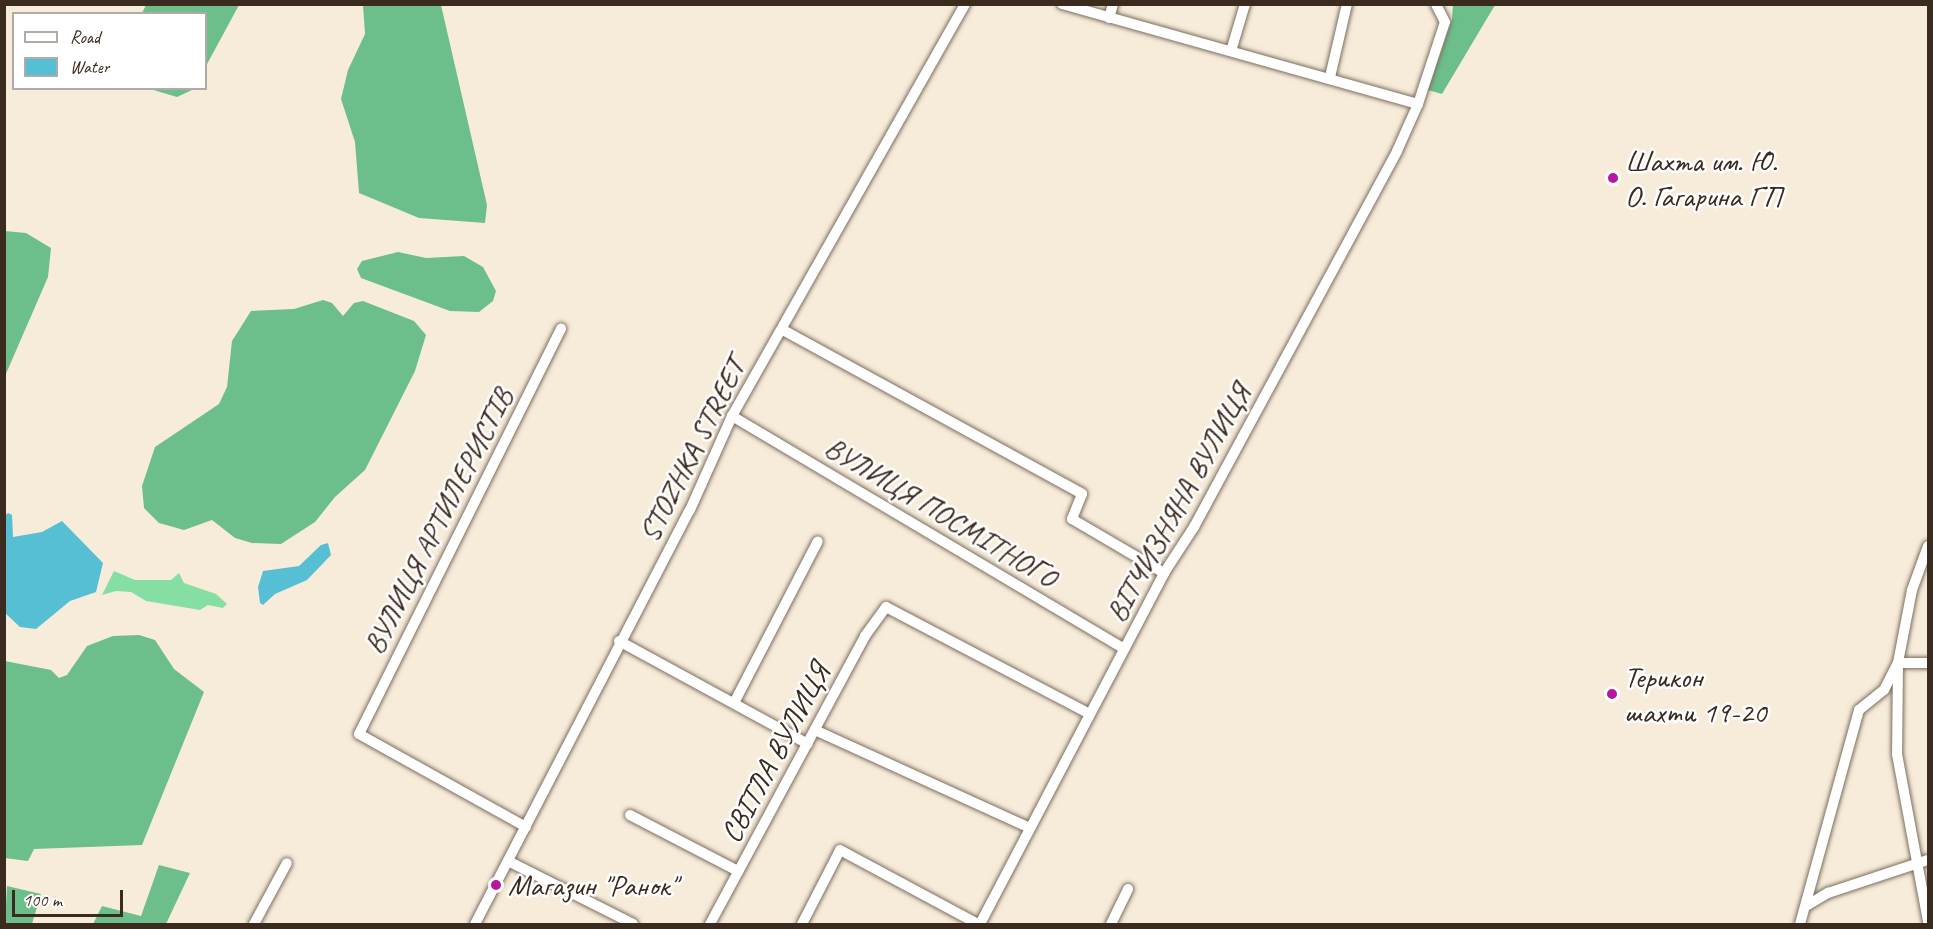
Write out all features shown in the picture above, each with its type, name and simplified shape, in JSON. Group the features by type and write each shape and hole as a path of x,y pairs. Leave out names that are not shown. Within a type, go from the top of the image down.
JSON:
{"street":[{"name":"STOZHKA STREET","path":"475,924 619,641 690,510 732,416 783,330 965,4"},
{"path":"1062,4 1330,77 1418,104"},
{"path":"1109,18 1113,4"},
{"path":"1231,51 1245,4"},
{"name":"ВІТЧИЗНЯНА ВУЛИЦЯ","path":"979,924 1164,573 1194,527 1418,104 1445,22 1436,4"},
{"path":"1330,77 1351,7"},
{"name":"ВУЛИЦЯ АРТИЛЕРИСТІВ","path":"526,827 359,734 561,329"},
{"path":"783,330 1082,494 1071,519 1164,573"},
{"name":"ВУЛИЦЯ ПОСМІТНОГО","path":"732,416 1124,649"},
{"path":"734,703 818,541"},
{"path":"1929,546 1912,590 1898,663 1897,754 1923,862 1929,922"},
{"name":"СВІТЛА ВУЛИЦЯ","path":"710,924 865,636 886,607 1090,714"},
{"path":"619,641 808,744"},
{"path":"1898,663 1929,663"},
{"path":"1800,924 1859,710 1884,690 1898,663"},
{"path":"815,730 1030,828"},
{"path":"630,815 738,871"},
{"path":"802,924 840,850 979,924"},
{"path":"508,861 633,924"},
{"path":"1806,906 1828,893 1923,862"},
{"path":"254,924 286,863"},
{"path":"1112,924 1128,890"}],"green space":[{"path":"146,4 239,5 207,64 207,12 142,12"},
{"path":"1453,4 1495,5 1442,94 1428,90 1452,19"},
{"path":"363,5 441,5 487,205 485,223 419,218 359,193 355,142 341,99 348,70 365,34"},
{"path":"153,90 192,90 177,97"},
{"path":"5,231 26,233 51,248 48,277 5,376"},
{"path":"398,252 426,258 464,256 483,267 496,291 493,301 479,312 450,311 361,278 357,269 362,261"},
{"path":"323,300 332,303 343,316 354,303 363,301 414,321 426,335 415,371 365,470 335,497 315,522 281,544 252,543 235,538 212,520 184,530 159,523 144,508 142,486 155,447 219,404 227,387 232,341 251,311 294,309"},
{"path":"114,571 135,580 171,580 179,573 184,583 216,594 227,604 223,608 208,605 200,610 146,601 131,592 116,591 102,595"},
{"path":"139,635 155,640 174,669 204,692 142,845 34,849 28,861 5,858 5,661 51,670 59,678 67,675 87,646 113,636"},
{"path":"159,865 190,873 166,924 93,924 102,906 141,916"},
{"path":"7,886 41,894 32,924 5,924"}],"water":[{"path":"8,513 12,515 13,537 42,532 62,521 103,563 96,592 70,601 36,629 20,627 5,613 4,516"},
{"path":"328,543 331,555 307,580 275,594 263,605 260,603 258,587 263,571 299,566 321,545"}],"place":[{"name":"Шахта им. Ю. О. Гагарина ГП","path":"1613,178"},
{"name":"Терикон шахти 19-20","path":"1612,694"},
{"name":"Магазин \"Ранок\"","path":"496,885"}]}
